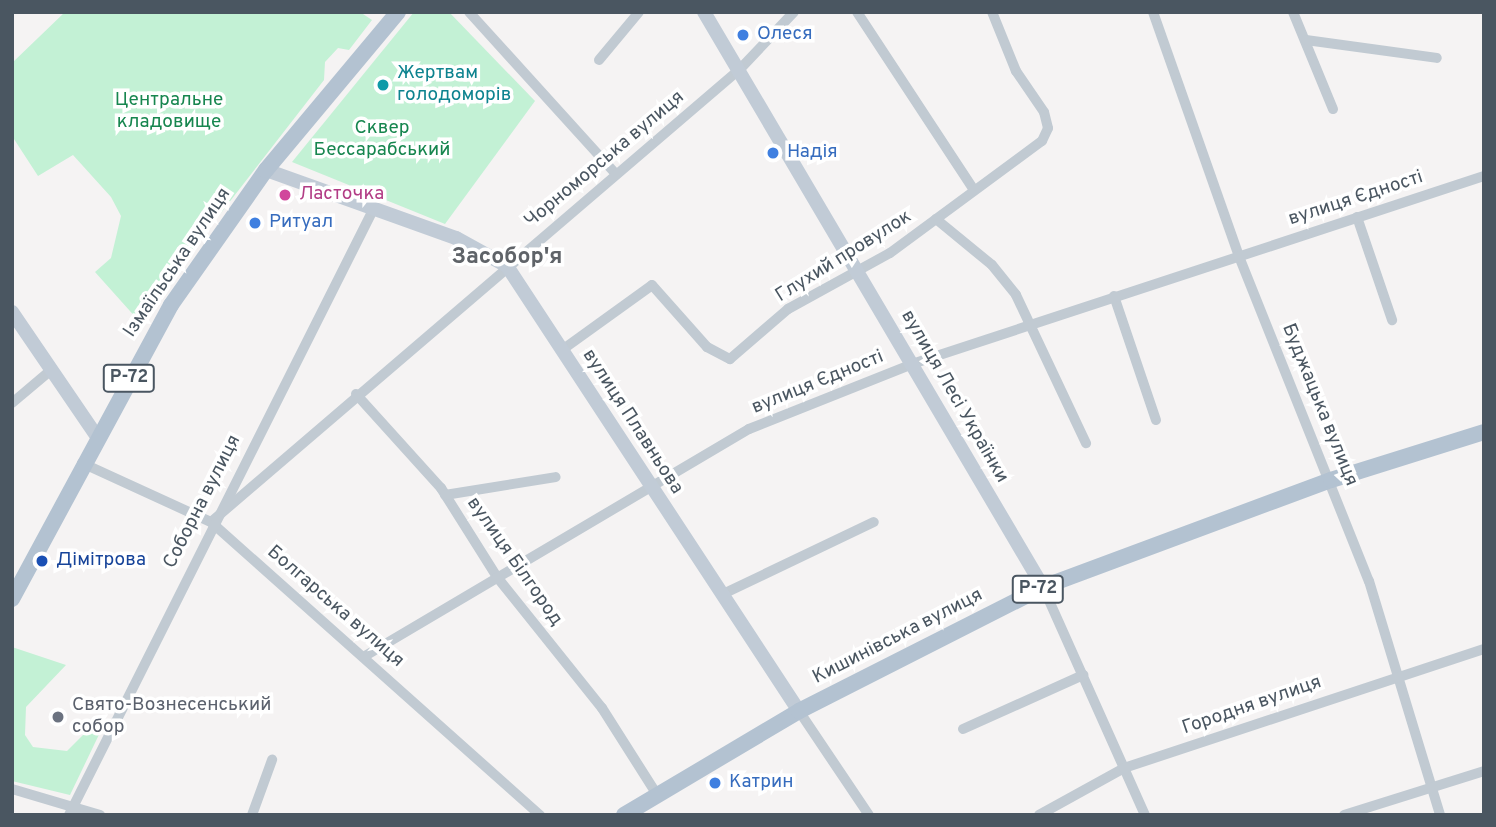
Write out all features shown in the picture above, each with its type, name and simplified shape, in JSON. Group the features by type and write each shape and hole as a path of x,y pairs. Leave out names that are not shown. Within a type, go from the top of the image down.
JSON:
{"main road":[{"name":"Ізмаїльська вулиця","path":"12,599 96,435 171,305 266,170 398,12"},
{"name":"Кишинівська вулиця","path":"624,815 656,793 799,711 1043,587 1331,480 1484,432"}],"street":[{"path":"469,12 616,174"},
{"path":"599,60 639,12"},
{"name":"вулиця Лесі Українки","path":"704,12 741,68 1043,587 1145,815"},
{"name":"Чорноморська вулиця","path":"211,522 356,394 741,68 794,12"},
{"path":"857,12 974,190"},
{"name":"Глухий провулок","path":"562,350 652,285 707,347 730,359 788,309 936,219 1042,141 1048,128 992,12"},
{"name":"Буджацька вулиця","path":"1153,12 1238,254 1331,480 1400,674 1440,815"},
{"path":"1293,12 1334,109"},
{"path":"1306,40 1437,58"},
{"path":"266,170 374,208 507,266"},
{"name":"вулиця Єдності","path":"365,656 648,485 749,429 912,364 1238,254 1484,176"},
{"name":"Соборна вулиця","path":"71,810 211,522 374,208"},
{"path":"1357,217 1392,320"},
{"path":"936,219 992,265 1033,323 1086,443"},
{"name":"вулиця Плавньова","path":"507,266 648,485 869,815"},
{"path":"1114,296 1156,420"},
{"path":"12,312 96,435"},
{"path":"12,403 51,370"},
{"name":"вулиця Білгород","path":"356,394 445,495 498,577 602,708 656,793"},
{"name":"Болгарська вулиця","path":"82,463 211,522 365,656 540,815"},
{"path":"445,495 556,477"},
{"path":"723,594 874,522"},
{"name":"Городня вулиця","path":"1040,815 1124,768 1400,674 1484,649"},
{"path":"963,729 1083,676"},
{"path":"252,815 272,760"},
{"path":"1344,815 1484,771"},
{"path":"12,789 71,810 100,815"}],"green space":[{"name":"Центральне кладовище","path":"65,12 360,12 372,20 349,50 338,48 325,62 324,80 138,320 95,272 111,258 121,216 111,197 73,155 38,176 12,136 12,63"},
{"name":"Сквер Бессарабський","path":"414,12 449,12 535,101 445,224 292,162"},
{"path":"12,647 66,665 26,707 25,735 33,747 67,751 101,717 106,720 70,795 12,781"}],"place":[{"name":"Олеся","path":"743,35"},
{"name":"Жертвам голодоморів","path":"383,85"},
{"name":"Надія","path":"773,153"},
{"name":"Ласточка","path":"285,195"},
{"name":"Ритуал","path":"255,223"},
{"name":"Дімітрова","path":"42,561"},
{"name":"Свято-Вознесенський собор","path":"58,717"},
{"name":"Катрин","path":"715,783"}],"district":[{"name":"Засобор'я","path":"507,258"}]}
